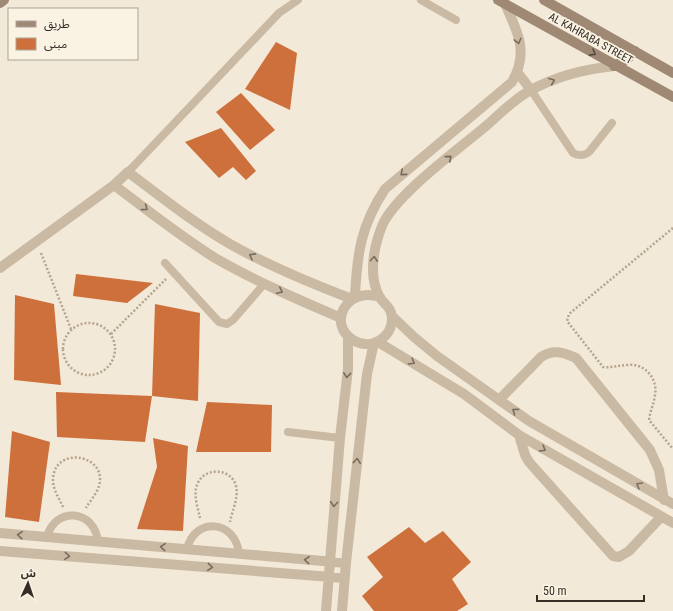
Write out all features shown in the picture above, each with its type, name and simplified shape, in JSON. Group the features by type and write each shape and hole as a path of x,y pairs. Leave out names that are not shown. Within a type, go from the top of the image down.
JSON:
{"street":[{"path":"0,3 4,0"},
{"name":"AL KAHRABA STREET","path":"544,0 673,73"},
{"path":"354,298 356,274 365,226 373,207 385,189 512,82 518,72 522,56 512,20 501,2"},
{"name":"AL KAHRABA STREET","path":"501,2 614,66 673,97"},
{"path":"342,611 344,578 366,374 376,343 390,330 392,316 388,305 380,297 374,279 373,260 375,248 383,224 393,208 428,175 531,90 558,78 586,69 614,66 626,60 635,51"},
{"path":"518,72 531,90"},
{"path":"0,268 114,185 128,172 229,244 274,268 354,298"},
{"path":"114,185 182,236 216,258 264,284 341,318"},
{"path":"380,297 363,294 346,304 341,318 343,328 348,336 360,343 376,343 464,394 519,434 673,523"},
{"path":"392,316 432,351 528,421 669,502"},
{"path":"326,611 340,438 348,369 348,336"},
{"path":"500,400 541,357 548,353 557,352 576,358 650,450 659,470 669,502"},
{"path":"519,434 529,462 613,556 619,557 629,551 661,517"},
{"path":"0,533 346,563"},
{"path":"0,550 344,578"}],"lane":[{"path":"128,172 279,13 298,0"},
{"path":"421,0 456,20"},
{"path":"531,90 573,153 577,155 585,155 589,152 612,124"},
{"path":"165,263 219,322 227,324 234,320 264,284"},
{"path":"288,432 340,438"},
{"path":"46,537 51,526 56,521 68,516 81,517 92,524 96,530 98,542"},
{"path":"187,549 192,537 202,528 215,526 227,530 236,541 239,554"}],"path":[{"path":"673,228 569,314 567,321 603,367 637,366 646,370 656,387 649,420 673,449"},
{"path":"37,241 71,329"},
{"path":"111,334 173,271"},
{"path":"92,322 103,326 111,334 116,344 115,355 111,365 102,372 92,375 81,374 72,369 65,360 63,349 65,338 71,329 81,324 92,322"},
{"path":"68,516 55,489 53,478 56,468 64,460 74,456 86,458 94,465 99,475 99,486 81,517"},
{"path":"202,528 196,495 196,486 200,478 208,472 216,471 225,472 232,478 236,486 236,495 227,530"}],"building":[{"path":"276,42 297,53 290,110 245,89"},
{"path":"241,93 275,130 250,150 216,112"},
{"path":"221,128 256,171 246,180 233,167 219,178 185,142"},
{"path":"76,274 153,283 127,303 73,296"},
{"path":"15,295 54,304 61,385 14,380"},
{"path":"155,304 200,313 198,401 152,396"},
{"path":"56,392 152,396 145,442 57,437"},
{"path":"207,402 272,405 271,452 196,452"},
{"path":"12,431 50,442 39,522 5,517"},
{"path":"153,438 188,446 183,531 137,529 157,467"},
{"path":"409,527 425,543 443,531 471,562 452,579 468,604 457,611 374,611 362,596 383,577 367,557"}]}
